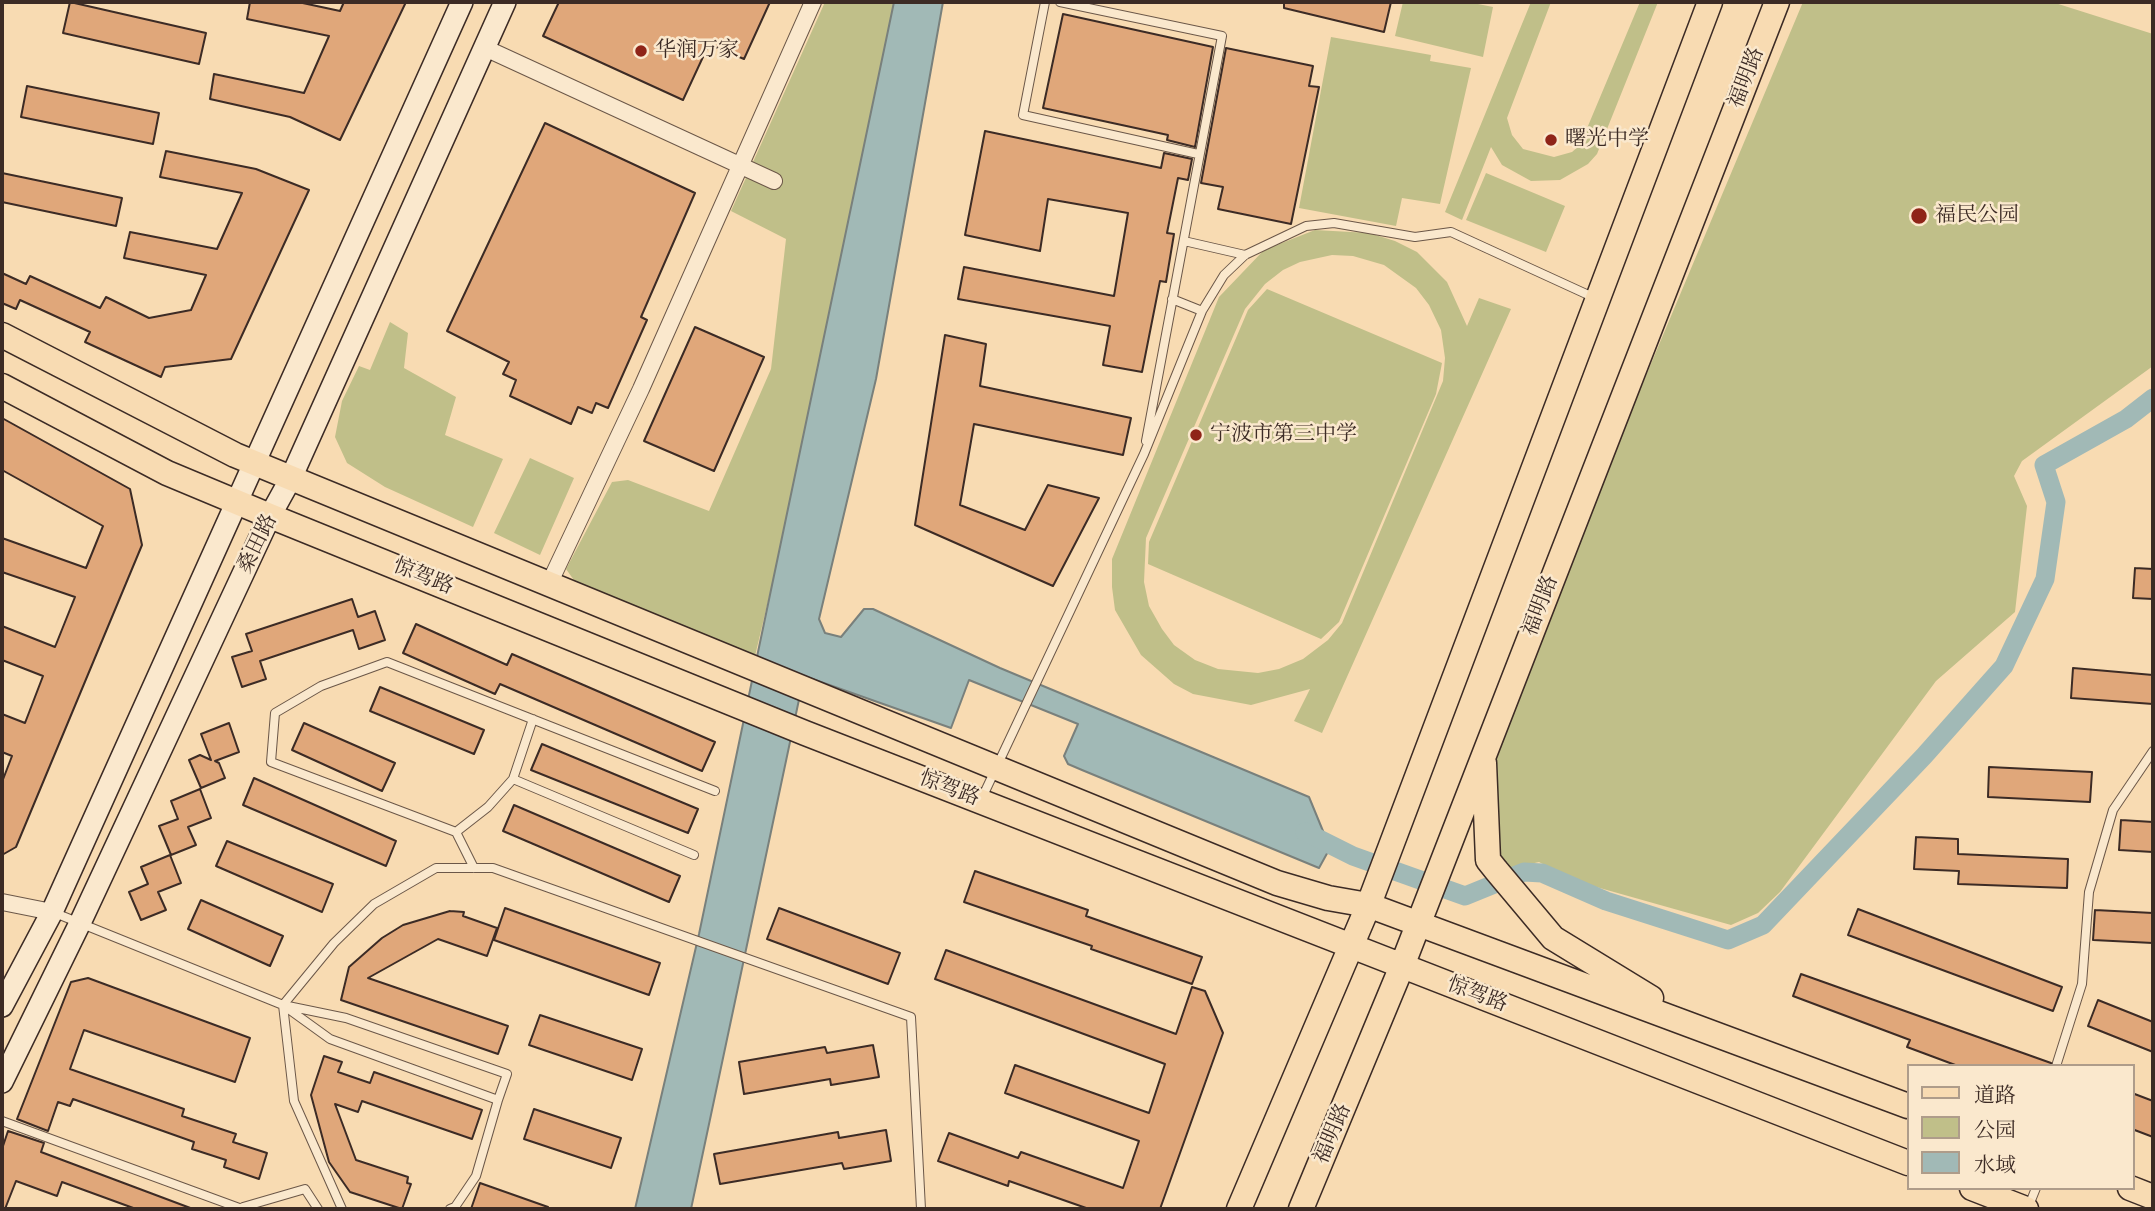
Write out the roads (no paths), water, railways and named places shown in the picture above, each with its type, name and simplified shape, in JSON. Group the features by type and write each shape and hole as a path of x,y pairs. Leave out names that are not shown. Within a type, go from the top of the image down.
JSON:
{"main road":[{"name":"桑田路","path":"2,1006 52,912 462,2"},
{"name":"桑田路","path":"2,1082 80,923 270,516 291,478 505,2"},
{"path":"1239,1209 1369,904 1710,2"},
{"name":"福明路","path":"1301,1209 1402,966 1777,2"},
{"name":"惊驾路","path":"2,335 256,464 1277,883 1328,898 1369,904 1906,1105"},
{"name":"惊驾路","path":"2,386 167,473 238,503 805,733 1906,1162"},
{"path":"1483,754 1488,860 1553,938 1699,1028"},
{"path":"1977,1190 2027,1209"},
{"path":"2134,1190 2153,1197"}],"street":[{"path":"549,584 641,390 813,2"},
{"path":"485,48 774,181"},
{"path":"2,902 52,912"}],"lane":[{"path":"1045,2 1023,116 1198,154"},
{"path":"1060,2 1222,36 1144,454"},
{"path":"981,802 1144,454 1202,311 1224,275 1245,255 1306,226 1334,223 1415,237 1451,232 1597,299"},
{"path":"1184,241 1245,255"},
{"path":"1172,299 1202,311"},
{"path":"474,868 456,832 271,762 275,713 321,686 387,662 715,791"},
{"path":"456,832 488,807 513,779 533,719"},
{"path":"2057,1063 2082,984 2089,892 2113,810 2153,751"},
{"path":"513,779 694,855"},
{"path":"342,1209 294,1101 283,1004 334,943 374,904 436,868 493,868 911,1017 922,1209"},
{"path":"52,912 283,1004 346,1018 507,1074 476,1176 455,1207 450,1209"},
{"path":"283,1004 330,1039 499,1100"},
{"path":"2,1121 243,1208 305,1189 318,1209"},
{"path":"2027,1209 2035,1190"}],"water":[{"path":"894,2 943,2 876,379 819,619 825,633 841,637 864,609 873,609 1000,668 1309,797 1330,848 1319,868 1068,764 1064,756 1078,724 969,680 951,728 804,676 691,1209 635,1209 699,934"}],"waterway":[{"path":"1305,832 1353,856 1465,896 1524,872 1542,873 1606,901 1728,940 1763,925 1924,756 2004,666 2045,579 2056,502 2044,465 2126,419 2153,398"}],"place":[{"name":"华润万家","path":"641,51"},
{"name":"曙光中学","path":"1551,140"},
{"name":"福民公园","path":"1919,216"},
{"name":"宁波市第三中学","path":"1196,435"}]}
